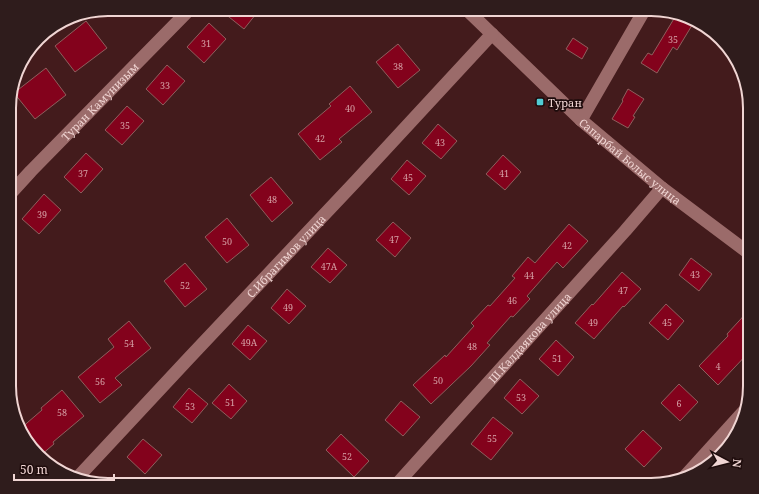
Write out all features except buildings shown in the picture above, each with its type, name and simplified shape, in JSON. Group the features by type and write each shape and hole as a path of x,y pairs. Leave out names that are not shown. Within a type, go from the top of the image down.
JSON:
{"street":[{"name":"Туран Камунизым","path":"16,188 183,16"},
{"name":"Сапарбай Болыс улица","path":"473,16 581,120 662,188 743,249"},
{"path":"581,120 641,16"},
{"name":"С.Ибрагимов улица","path":"81,474 492,34"},
{"name":"Ш.Калдаякова улица","path":"402,478 662,188"},
{"path":"693,467 736,420"}],"place":[{"name":"Туран","path":"540,102"}]}
